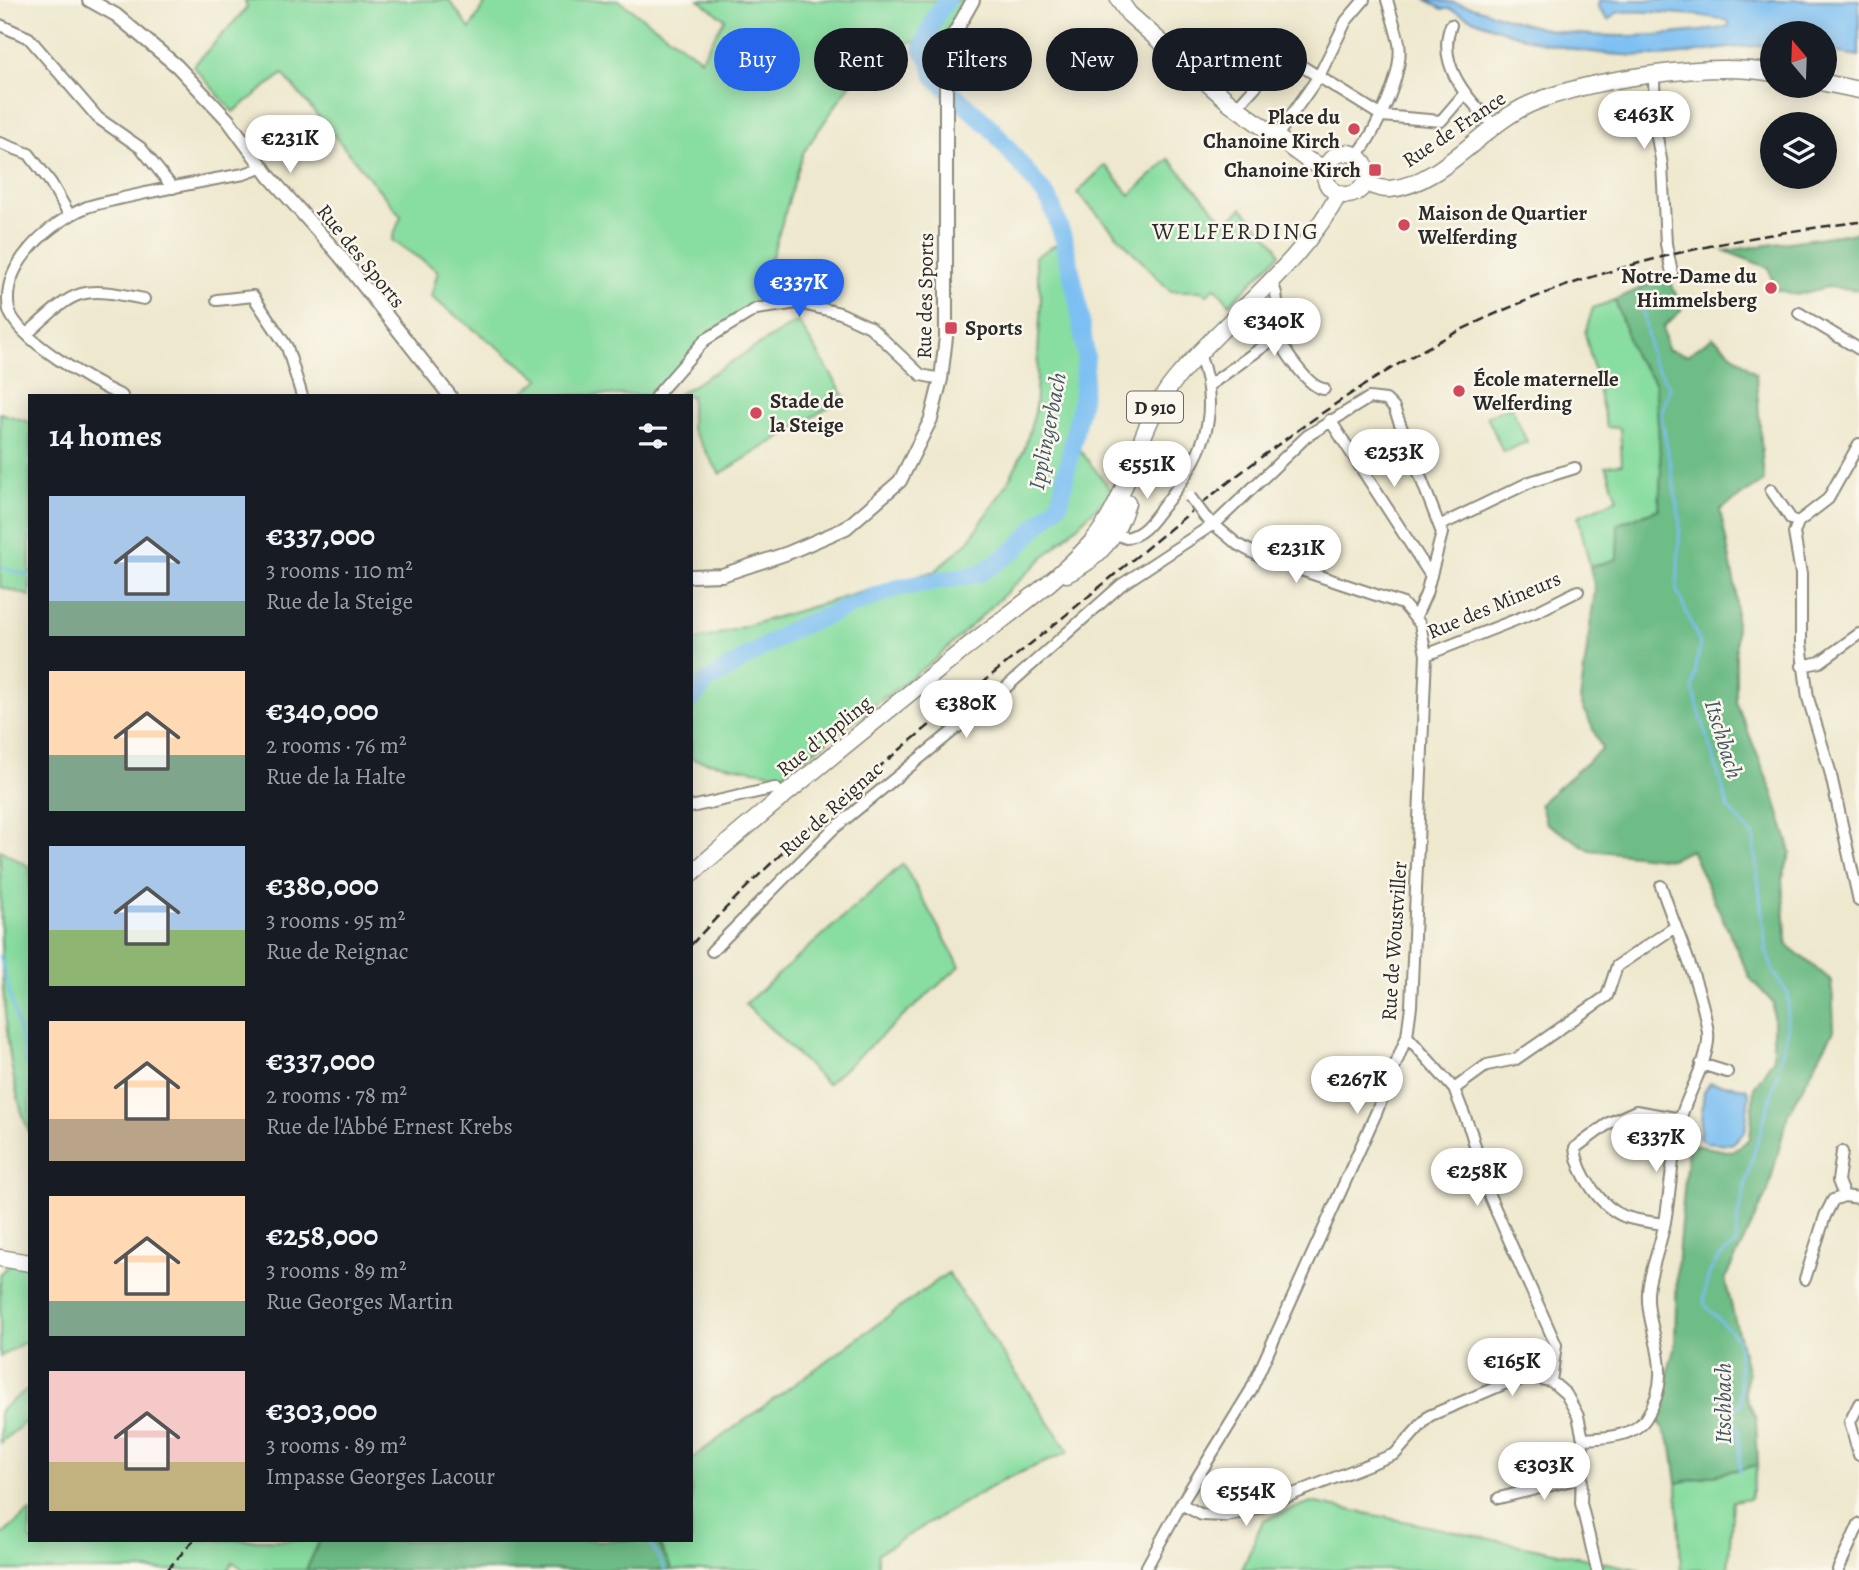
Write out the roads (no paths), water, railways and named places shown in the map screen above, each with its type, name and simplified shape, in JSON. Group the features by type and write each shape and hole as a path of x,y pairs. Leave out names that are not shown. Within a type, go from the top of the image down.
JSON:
{"main road":[{"path":"1119,0 1129,13 1236,108 1317,167 1325,168"},
{"name":"Rue de France","path":"1365,183 1388,190 1414,184 1432,174 1494,125 1533,103 1581,86 1729,70 1760,72"},
{"path":"1838,86 1859,90"},
{"path":"1337,154 1357,156 1367,170 1365,183 1354,193 1339,194 1326,183 1325,168 1337,154"},
{"name":"Rue d'Ippling","path":"693,872 783,796 1052,581 1090,561 1109,531 1153,410 1199,354 1270,281 1331,210 1339,194"},
{"path":"0,1258 28,1263"}],"street":[{"name":"Rue des Sports","path":"89,0 116,15 177,66 228,120 448,394"},
{"name":"Rue des Sports","path":"693,576 722,575 846,528 900,481 931,419 941,379 946,337 946,74 954,34 974,0"},
{"path":"1357,156 1382,116 1399,46 1387,0"},
{"path":"1276,137 1311,89 1346,22 1363,1"},
{"path":"0,25 29,38 97,118 141,148 173,188"},
{"path":"1451,25 1445,45 1448,61 1465,93 1494,125"},
{"path":"1236,108 1283,55 1382,116 1441,121 1465,93"},
{"path":"1654,76 1655,126 1665,187 1665,224 1672,273"},
{"path":"0,143 29,154 51,183 70,216"},
{"path":"118,394 89,381 27,334 9,310 9,287 17,262 40,234 89,206 244,174 264,167"},
{"path":"1270,281 1276,295 1278,336 1310,384 1324,390"},
{"path":"27,334 67,299 82,292 144,299"},
{"path":"217,300 253,296 287,347 301,394"},
{"path":"658,394 705,340 756,309 798,303 840,313 870,327 921,375 941,379"},
{"path":"1799,313 1859,349"},
{"path":"1208,386 1278,336"},
{"path":"1109,531 1126,538 1141,533 1181,484 1207,431 1210,407 1208,386 1199,354"},
{"name":"Rue de Reignac","path":"712,951 796,865 852,813 1003,690 1121,585 1210,521 1307,436 1330,420 1368,398 1380,398 1390,403 1440,524"},
{"path":"1330,420 1432,576"},
{"path":"1859,444 1828,499 1798,522 1794,533 1801,573 1802,666 1859,901"},
{"path":"1181,484 1210,521 1237,544 1259,556 1395,601 1416,616 1442,541 1440,524 1530,482 1575,468"},
{"path":"1771,490 1791,519 1798,522"},
{"name":"Rue des Mineurs","path":"1426,655 1538,611 1577,591"},
{"name":"Rue de Woustviller","path":"1146,1570 1181,1504 1251,1390 1407,1036 1421,809 1426,655 1423,634 1416,616"},
{"path":"1802,666 1820,662 1859,636"},
{"path":"693,807 775,788 783,796"},
{"path":"1583,1439 1635,1430 1646,1419 1653,1403 1661,1373 1661,1354 1649,1287 1664,1224 1681,1119 1708,1048 1708,1032 1661,886"},
{"path":"1454,1089 1487,1065 1516,1059 1606,996 1617,966 1675,927"},
{"path":"1407,1036 1454,1089 1471,1132 1489,1195 1556,1345 1551,1381"},
{"path":"1701,1064 1727,1072"},
{"path":"1664,1224 1625,1217 1600,1200 1576,1161 1575,1148 1609,1123 1636,1111 1681,1119"},
{"path":"1842,1152 1838,1181 1844,1196"},
{"path":"1805,1279 1825,1216 1833,1200 1844,1196 1859,1198"},
{"path":"1181,1504 1202,1515 1226,1516 1253,1510 1395,1454 1429,1416 1526,1378 1551,1381 1566,1394 1578,1416 1583,1439 1581,1503 1597,1570"},
{"path":"1859,1404 1850,1422 1859,1455"},
{"path":"1499,1498 1580,1478"},
{"path":"1838,1570 1859,1524"}],"water":[{"path":"1427,0 1456,3 1563,32 1629,36 1718,29 1729,26 1729,22 1692,15 1638,12 1617,13 1608,20 1598,8 1599,0 1859,0 1859,56 1838,53 1838,21 1760,21 1760,46 1651,56 1598,53 1548,44 1498,29 1450,9 1442,9"},
{"path":"1710,1083 1746,1088 1749,1094 1745,1132 1731,1144 1704,1142 1699,1138 1704,1092"}],"waterway":[{"name":"Ipplingerbach","path":"693,698 706,682 793,629 897,588 979,574 1016,549 1060,502 1082,399 1086,358 1078,302 1064,240 1050,201 992,129 934,76 931,63 922,49 936,15 947,0"},
{"name":"Itschbach","path":"1640,295 1652,361 1670,387 1661,414 1680,520 1677,591 1700,643 1693,690 1729,809 1753,835 1766,950 1773,971 1788,994 1787,1031 1780,1064"},
{"path":"0,567 28,575"},
{"name":"Ipplingerbach","path":"0,955 28,1067"},
{"name":"Itschbach","path":"1740,1472 1739,1431 1735,1425 1734,1410 1741,1404 1738,1339 1704,1304 1711,1270 1720,1257 1735,1246 1747,1180 1778,1072"},
{"path":"650,1542 665,1570"}],"railway":[{"path":"693,943 773,862 903,747 1236,476 1287,438 1392,368 1447,337 1496,314 1596,276 1700,248 1859,222"},
{"path":"167,1570 192,1542"}],"place":[{"name":"Place du Chanoine Kirch","path":"1354,129"},
{"name":"Chanoine Kirch","path":"1375,170"},
{"name":"Maison de Quartier Welferding","path":"1404,225"},
{"name":"Notre-Dame du Himmelsberg","path":"1771,288"},
{"name":"Sports","path":"951,328"},
{"name":"École maternelle Welferding","path":"1459,391"},
{"name":"Stade de la Steige","path":"756,413"}],"district":[{"name":"WELFERDING","path":"1236,231"}]}
